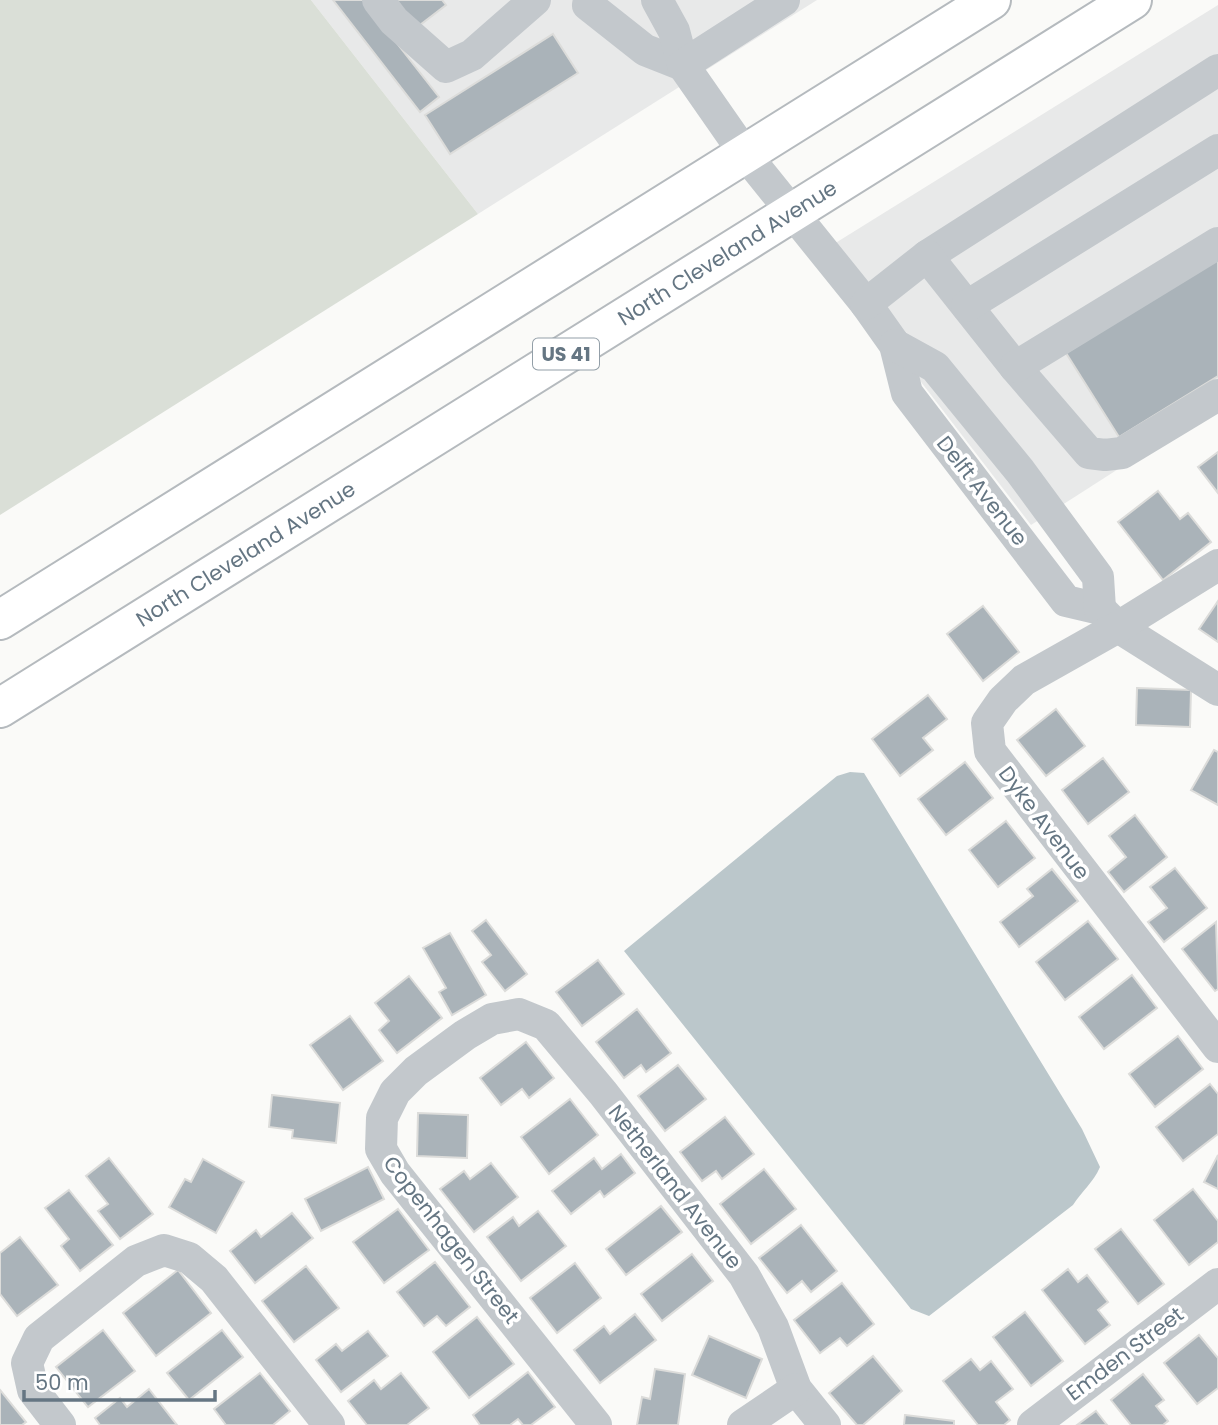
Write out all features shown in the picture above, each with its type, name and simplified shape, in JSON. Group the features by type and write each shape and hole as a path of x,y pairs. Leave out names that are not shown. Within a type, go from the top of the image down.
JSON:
{"main road":[{"path":"0,620 991,0"},
{"name":"North Cleveland Avenue","path":"0,708 1132,0"}],"street":[{"path":"378,0 394,21 446,67 472,55 536,0"},
{"path":"589,0 588,5 645,50 683,65"},
{"path":"657,0 674,31 683,65"},
{"path":"683,65 783,0"},
{"name":"Delft Avenue","path":"683,65 745,154 866,304 895,345 906,393 1066,601 1109,618 1218,690"},
{"path":"866,304 927,256 1218,70"},
{"path":"967,306 1218,150"},
{"path":"1015,367 1218,243"},
{"path":"927,256 1015,367 1089,453 1122,453 1218,394"},
{"name":"Delft Avenue","path":"895,345 935,367 985,428 1098,577 1109,618"},
{"path":"954,453 985,428"},
{"name":"Dyke Avenue","path":"1218,565 1109,618 1024,680 1003,701 987,723 990,751 1218,1047"},
{"name":"Netherland Avenue","path":"475,1029 492,1019 519,1014 546,1026 603,1093 744,1275 773,1327 796,1389 825,1425"},
{"name":"Copenhagen Street","path":"475,1029 440,1052 395,1092 382,1118 381,1149 395,1173 596,1425"},
{"path":"60,1425 33,1391 27,1363 39,1338 136,1261 164,1250 189,1258 214,1279 329,1425"},
{"name":"Emden Street","path":"1033,1425 1218,1283"},
{"path":"743,1425 796,1389"}],"shaded area":[{"path":"0,0 311,0 478,214 0,515"},
{"path":"311,0 817,0 478,214"},
{"path":"1218,5 1218,405 1031,525 821,252"},
{"path":"850,772 864,773 1082,1129 1100,1167 1073,1205 929,1316 911,1309 624,951 837,776"}],"building":[{"path":"333,0 363,0 439,97 420,112"},
{"path":"394,0 442,0 446,5 416,28"},
{"path":"553,34 578,73 450,154 425,115"},
{"path":"1218,258 1218,376 1119,437 1066,353"},
{"path":"1218,452 1218,493 1198,467"},
{"path":"1158,491 1180,519 1188,513 1211,542 1163,580 1118,522"},
{"path":"1218,601 1218,642 1199,629"},
{"path":"983,606 1019,652 983,681 947,634"},
{"path":"1137,688 1191,690 1190,727 1136,725"},
{"path":"928,695 947,719 923,738 933,750 900,776 872,739"},
{"path":"1056,709 1085,746 1046,776 1017,740"},
{"path":"1214,750 1218,752 1218,805 1191,790"},
{"path":"1103,758 1129,792 1088,824 1062,790"},
{"path":"965,762 993,798 946,835 918,799"},
{"path":"1135,815 1167,857 1124,892 1108,872 1126,857 1109,836"},
{"path":"1006,821 1035,858 998,887 969,850"},
{"path":"1175,868 1207,908 1164,942 1148,922 1167,908 1150,887"},
{"path":"1052,869 1078,901 1019,947 1000,922 1033,896 1027,889"},
{"path":"486,920 527,974 505,991 482,962 491,955 472,931"},
{"path":"1088,921 1118,959 1065,1000 1036,962"},
{"path":"1216,922 1218,989 1215,991 1182,949"},
{"path":"450,933 486,995 452,1015 439,992 446,988 423,948"},
{"path":"598,960 624,994 582,1026 556,992"},
{"path":"1132,975 1157,1008 1104,1049 1079,1017"},
{"path":"409,976 442,1018 397,1053 379,1030 389,1021 375,1003"},
{"path":"637,1009 671,1053 646,1072 641,1065 624,1078 596,1042"},
{"path":"350,1016 383,1061 343,1090 310,1045"},
{"path":"1178,1036 1203,1069 1155,1107 1129,1074"},
{"path":"526,1042 554,1078 529,1098 522,1089 501,1105 480,1078"},
{"path":"678,1065 706,1099 665,1131 638,1096"},
{"path":"1210,1084 1218,1094 1218,1134 1183,1161 1156,1127"},
{"path":"272,1095 340,1103 336,1143 292,1138 293,1130 269,1127"},
{"path":"570,1099 598,1135 549,1174 521,1137"},
{"path":"418,1113 468,1115 467,1158 417,1156"},
{"path":"725,1117 754,1154 722,1179 716,1171 702,1181 680,1152"},
{"path":"621,1154 635,1173 604,1197 600,1191 571,1214 552,1191 594,1158 602,1169"},
{"path":"1218,1155 1218,1189 1204,1182"},
{"path":"109,1158 153,1214 120,1239 98,1211 108,1204 86,1176"},
{"path":"203,1159 244,1182 216,1233 169,1207 185,1179 191,1182"},
{"path":"491,1163 518,1197 474,1232 440,1189 464,1171 470,1179"},
{"path":"368,1167 384,1199 321,1231 305,1199"},
{"path":"764,1169 796,1209 751,1244 720,1204"},
{"path":"1193,1189 1218,1221 1218,1242 1189,1265 1154,1220"},
{"path":"69,1190 113,1245 80,1271 61,1246 69,1239 45,1208"},
{"path":"661,1206 682,1232 626,1275 606,1249"},
{"path":"398,1209 429,1250 384,1283 353,1242"},
{"path":"538,1211 566,1246 521,1281 487,1237 513,1217 519,1226"},
{"path":"292,1213 313,1238 255,1283 230,1251 256,1230 261,1237"},
{"path":"801,1225 837,1271 811,1292 802,1281 787,1293 759,1258"},
{"path":"1121,1229 1164,1284 1138,1304 1095,1249"},
{"path":"20,1237 58,1285 17,1316 0,1294 0,1253"},
{"path":"692,1254 713,1281 662,1321 641,1294"},
{"path":"435,1262 470,1307 446,1326 437,1316 424,1326 397,1292"},
{"path":"575,1263 601,1298 557,1333 530,1298"},
{"path":"306,1266 339,1308 294,1342 262,1301"},
{"path":"1068,1269 1078,1282 1087,1275 1108,1302 1098,1310 1110,1325 1085,1344 1042,1290"},
{"path":"178,1270 211,1313 156,1356 123,1313"},
{"path":"842,1283 874,1324 847,1346 840,1338 820,1353 794,1320"},
{"path":"1025,1312 1063,1361 1031,1386 993,1337"},
{"path":"635,1314 656,1340 600,1383 574,1350 604,1326 610,1334"},
{"path":"477,1317 514,1364 469,1398 433,1352"},
{"path":"103,1330 135,1371 88,1407 56,1367"},
{"path":"222,1330 243,1357 189,1400 167,1373"},
{"path":"368,1331 388,1356 341,1392 316,1360 336,1344 342,1351"},
{"path":"1199,1335 1218,1358 1218,1388 1197,1404 1164,1363"},
{"path":"709,1336 762,1359 746,1398 692,1375"},
{"path":"873,1356 902,1391 863,1425 857,1425 829,1393"},
{"path":"971,1359 980,1370 991,1361 1013,1389 996,1402 1010,1420 1004,1425 978,1425 943,1381"},
{"path":"655,1369 685,1374 678,1425 637,1425 642,1397 650,1399"},
{"path":"528,1372 555,1407 531,1425 523,1425 518,1419 510,1425 480,1425 473,1415"},
{"path":"260,1373 290,1411 273,1425 226,1425 214,1409"},
{"path":"401,1373 429,1408 407,1425 367,1425 348,1401 374,1380 381,1389"},
{"path":"1143,1374 1164,1400 1156,1406 1168,1421 1163,1425 1131,1425 1111,1400"},
{"path":"149,1389 177,1425 100,1425 95,1418 120,1398 127,1407"},
{"path":"0,1390 26,1422 22,1425 0,1425"},
{"path":"1096,1411 1107,1425 1077,1425"},
{"path":"905,1415 954,1421 954,1425 904,1425"}]}
